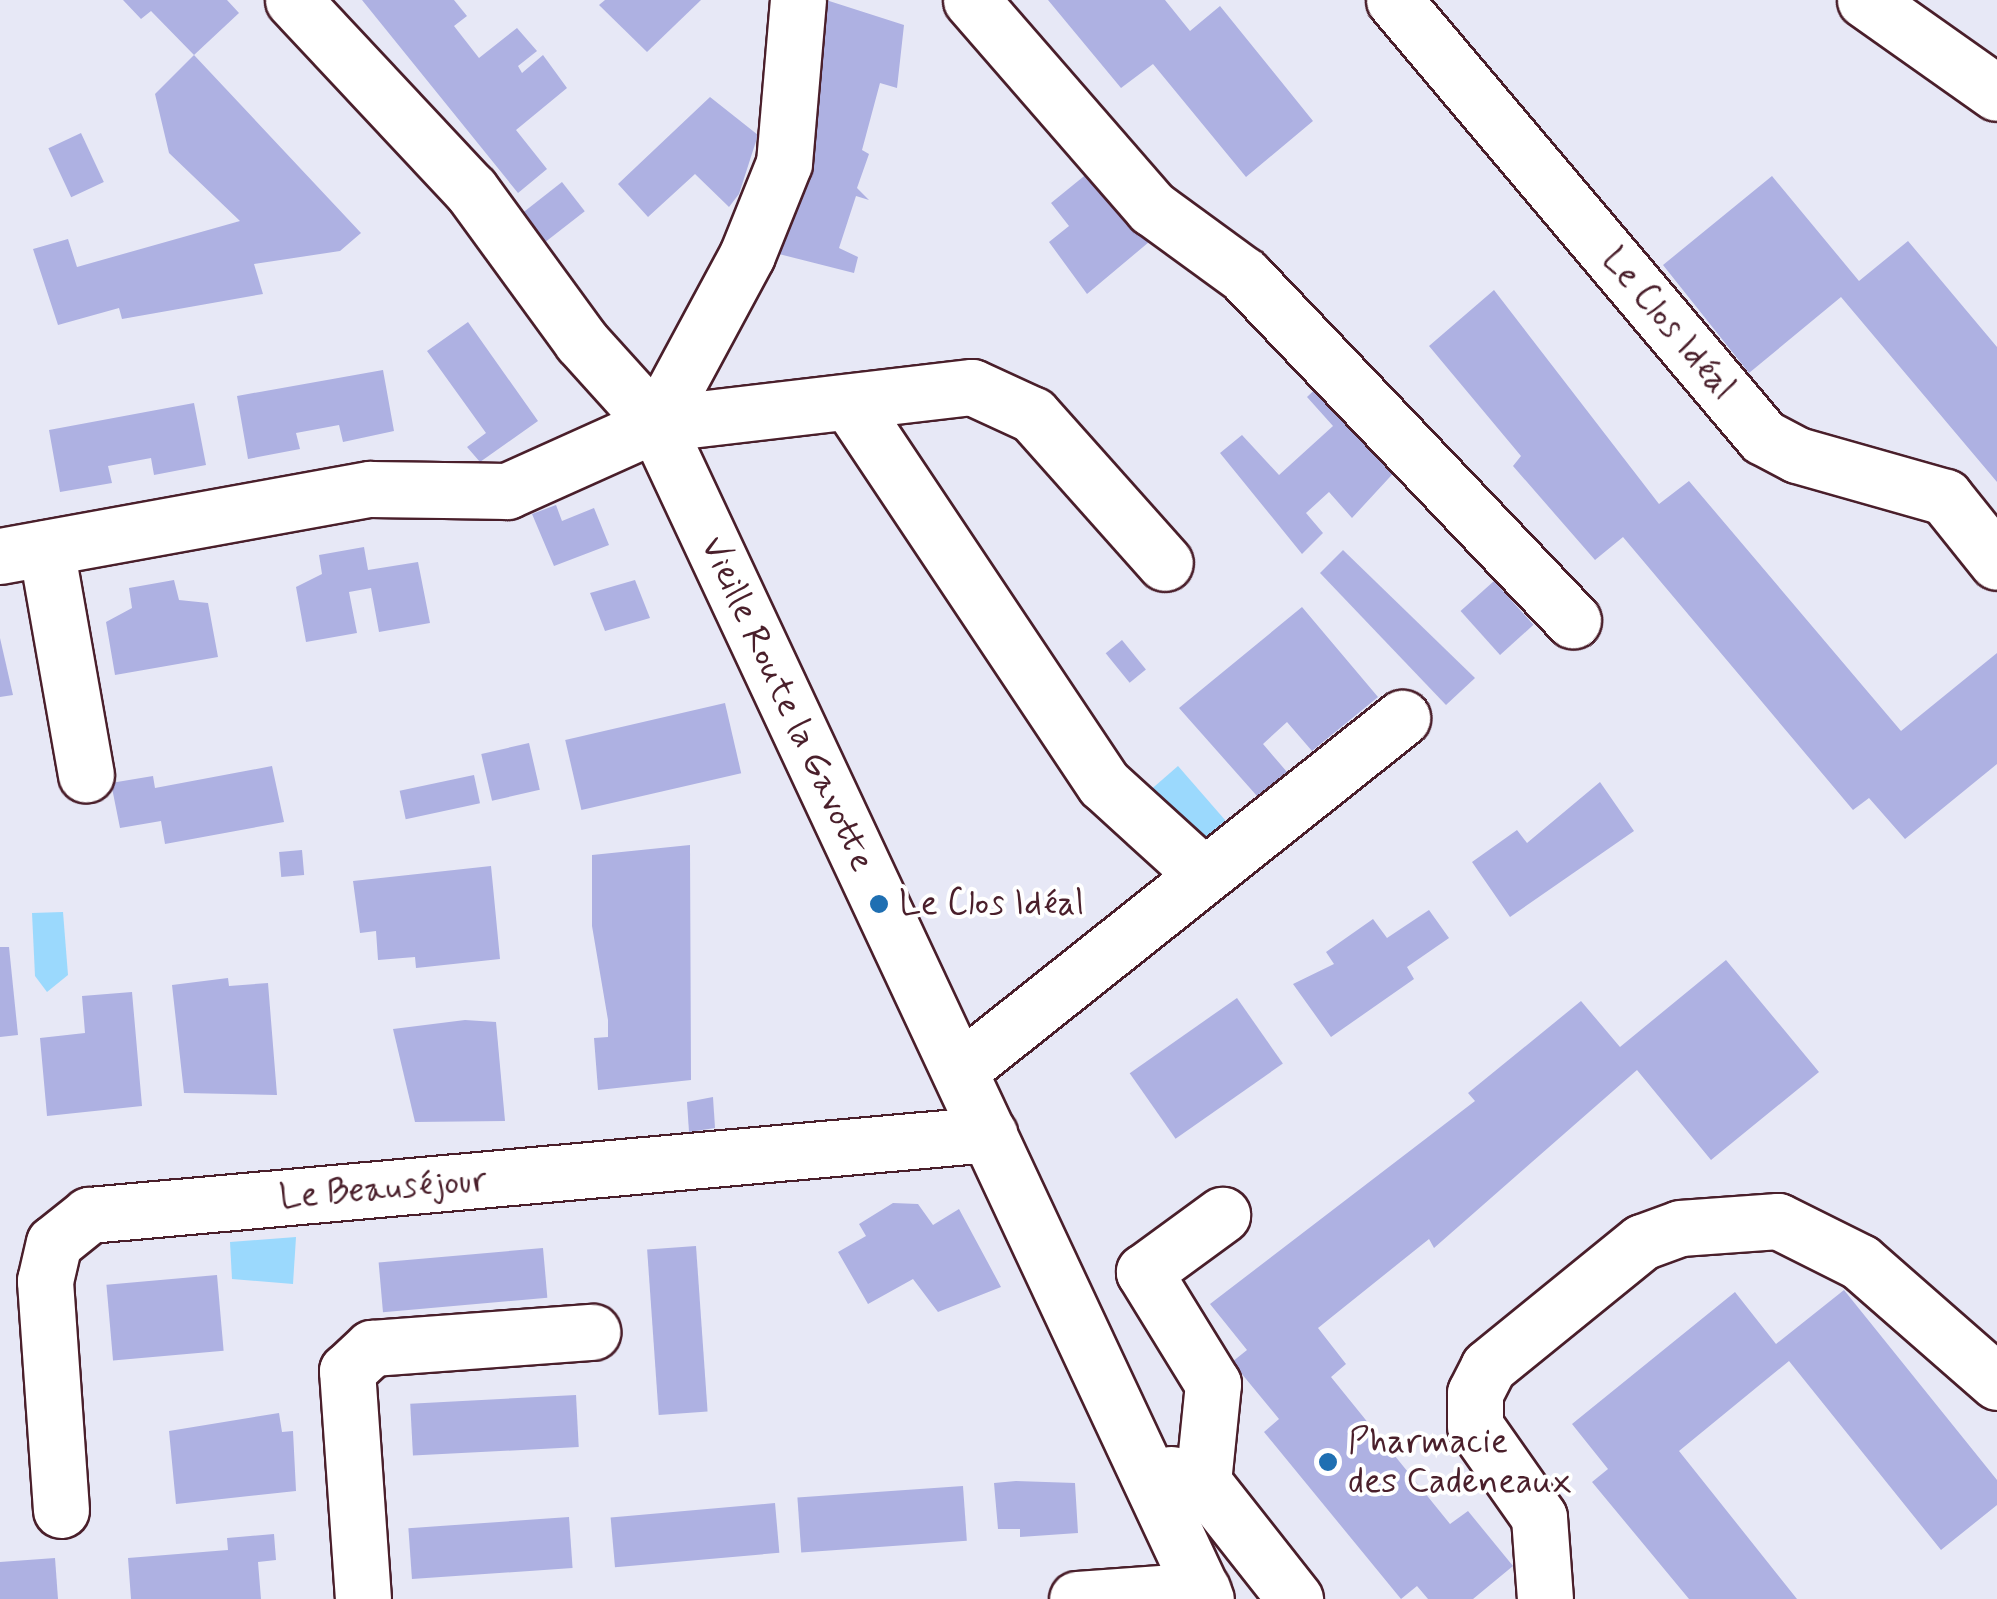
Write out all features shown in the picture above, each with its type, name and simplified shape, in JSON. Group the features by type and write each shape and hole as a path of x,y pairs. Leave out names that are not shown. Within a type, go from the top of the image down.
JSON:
{"street":[{"name":"Vieille Route la Gavotte","path":"293,0 471,190 581,341 656,424 1146,1462 1204,1594"},
{"path":"656,424 747,255 784,162 798,0"},
{"path":"972,0 1152,208 1244,275 1573,620"},
{"name":"Le Clos Idéal","path":"1394,0 1763,437 1796,456 1945,497 1997,562"},
{"path":"1865,0 1997,94"},
{"path":"86,774 23,552 370,489 508,491 656,424 972,387 1034,415 1164,562"},
{"path":"849,402 1104,784 1204,875"},
{"path":"961,1069 1402,718"},
{"name":"Le Beauséjour","path":"61,1510 45,1280 54,1243 89,1215 989,1134"},
{"path":"1203,1482 1212,1384 1144,1272 1222,1216"},
{"path":"1545,1599 1539,1517 1475,1426 1475,1394 1488,1367 1642,1242 1698,1225 1778,1221 1860,1262 1997,1382"},
{"path":"363,1599 347,1371 372,1348 592,1332"},
{"path":"1146,1462 1203,1482 1294,1599"},
{"path":"1077,1599 1204,1594"}],"water":[{"path":"1178,766 1225,820 1199,843 1152,789"},
{"path":"63,912 68,975 47,992 35,976 32,913"},
{"path":"296,1237 293,1284 232,1279 230,1242"}],"building":[{"path":"123,0 227,0 239,13 194,55 151,11 141,19"},
{"path":"362,0 454,0 467,16 454,26 479,58 517,28 537,51 518,66 522,73 543,55 567,88 516,130 547,169 518,193"},
{"path":"605,0 701,0 647,52 599,5"},
{"path":"826,0 904,25 897,88 880,83 862,150 869,154 857,188 869,200 856,196 839,248 858,257 854,273 771,252 787,232 812,150"},
{"path":"1048,0 1165,0 1190,31 1220,6 1313,121 1246,177 1153,64 1121,88"},
{"path":"194,55 361,233 340,251 254,264 263,294 122,319 119,308 58,325 33,249 68,239 77,267 240,221 169,153 155,94"},
{"path":"710,97 758,135 739,194 729,207 695,174 648,217 618,184"},
{"path":"81,133 104,182 71,197 48,148"},
{"path":"1094,168 1149,242 1087,294 1049,242 1069,226 1051,203"},
{"path":"1772,176 1859,281 1908,241 1997,347 1997,482 1841,297 1749,373 1663,265"},
{"path":"562,182 585,211 543,244 520,215"},
{"path":"1494,290 1659,504 1689,481 1901,731 1997,653 1997,764 1905,839 1869,798 1853,810 1623,537 1595,560 1513,466 1521,456 1429,346"},
{"path":"468,322 538,421 480,462 467,447 486,433 427,351"},
{"path":"383,370 394,431 343,442 339,425 296,433 300,449 248,459 237,396"},
{"path":"1324,381 1400,466 1352,518 1329,492 1306,513 1323,533 1302,554 1220,453 1242,435 1279,475 1333,426 1307,397"},
{"path":"194,403 206,465 154,475 151,458 108,466 112,483 60,492 49,430"},
{"path":"556,505 562,521 594,508 609,545 554,566 532,514"},
{"path":"364,547 368,570 418,562 430,623 379,632 371,588 349,592 357,633 306,642 296,587 322,574 319,555"},
{"path":"1343,550 1475,678 1446,705 1320,573"},
{"path":"174,580 179,600 208,603 218,657 115,675 106,622 132,608 129,588"},
{"path":"635,580 650,618 605,631 590,593"},
{"path":"1494,581 1533,625 1500,655 1461,611"},
{"path":"1302,607 1378,697 1312,751 1287,722 1263,744 1287,772 1257,796 1179,708"},
{"path":"0,638 13,695 0,697"},
{"path":"1122,640 1146,670 1130,683 1106,653"},
{"path":"725,703 741,773 581,810 565,740"},
{"path":"529,743 540,790 492,801 481,754"},
{"path":"272,766 284,822 165,844 161,821 120,828 111,783 153,776 155,788"},
{"path":"474,775 480,803 406,819 400,791"},
{"path":"1600,782 1634,831 1510,917 1472,862 1517,830 1527,843"},
{"path":"690,845 691,1080 598,1090 594,1038 608,1037 608,1020 592,926 592,855"},
{"path":"302,850 304,875 281,877 279,852"},
{"path":"491,866 500,959 416,968 415,957 378,960 376,931 360,933 353,881"},
{"path":"1429,910 1449,938 1407,967 1414,979 1331,1037 1293,984 1334,964 1326,952 1373,919 1387,938"},
{"path":"0,947 9,947 18,1035 0,1037"},
{"path":"1726,960 1819,1072 1711,1160 1637,1070 1434,1248 1429,1239 1318,1328 1346,1364 1331,1377 1450,1524 1468,1511 1513,1566 1473,1599 1428,1599 1417,1586 1401,1599 1264,1432 1279,1419 1232,1362 1247,1350 1210,1304 1475,1101 1468,1093 1581,1001 1620,1047"},
{"path":"228,978 229,986 268,983 277,1095 184,1093 172,985"},
{"path":"132,992 142,1106 47,1116 40,1038 85,1033 82,996"},
{"path":"1237,998 1283,1064 1176,1139 1130,1073"},
{"path":"465,1020 496,1022 505,1121 415,1122 393,1029"},
{"path":"713,1097 715,1128 689,1132 687,1102"},
{"path":"893,1203 918,1204 933,1225 959,1209 1001,1287 938,1312 913,1279 868,1304 838,1252 866,1236 859,1224"},
{"path":"696,1246 708,1412 659,1415 647,1249"},
{"path":"543,1248 547,1298 383,1312 379,1262"},
{"path":"217,1275 224,1351 113,1360 106,1285"},
{"path":"1844,1290 1997,1480 1997,1505 1941,1550 1789,1361 1679,1451 1797,1599 1689,1599 1592,1482 1608,1469 1572,1424 1735,1292 1776,1344"},
{"path":"576,1395 579,1447 413,1456 410,1404"},
{"path":"279,1413 282,1432 293,1431 296,1491 176,1504 169,1431"},
{"path":"994,1483 1075,1483 1078,1533 1020,1537 1020,1529 998,1529"},
{"path":"963,1486 967,1541 801,1552 797,1498"},
{"path":"775,1503 779,1553 615,1567 611,1517"},
{"path":"569,1517 573,1568 412,1579 408,1528"},
{"path":"274,1534 276,1560 258,1562 261,1599 131,1599 128,1558 228,1550 227,1538"},
{"path":"55,1558 58,1599 0,1599 0,1562"}],"place":[{"name":"Le Clos Idéal","path":"879,904"},
{"name":"Pharmacie des Cadeneaux","path":"1328,1462"}]}
